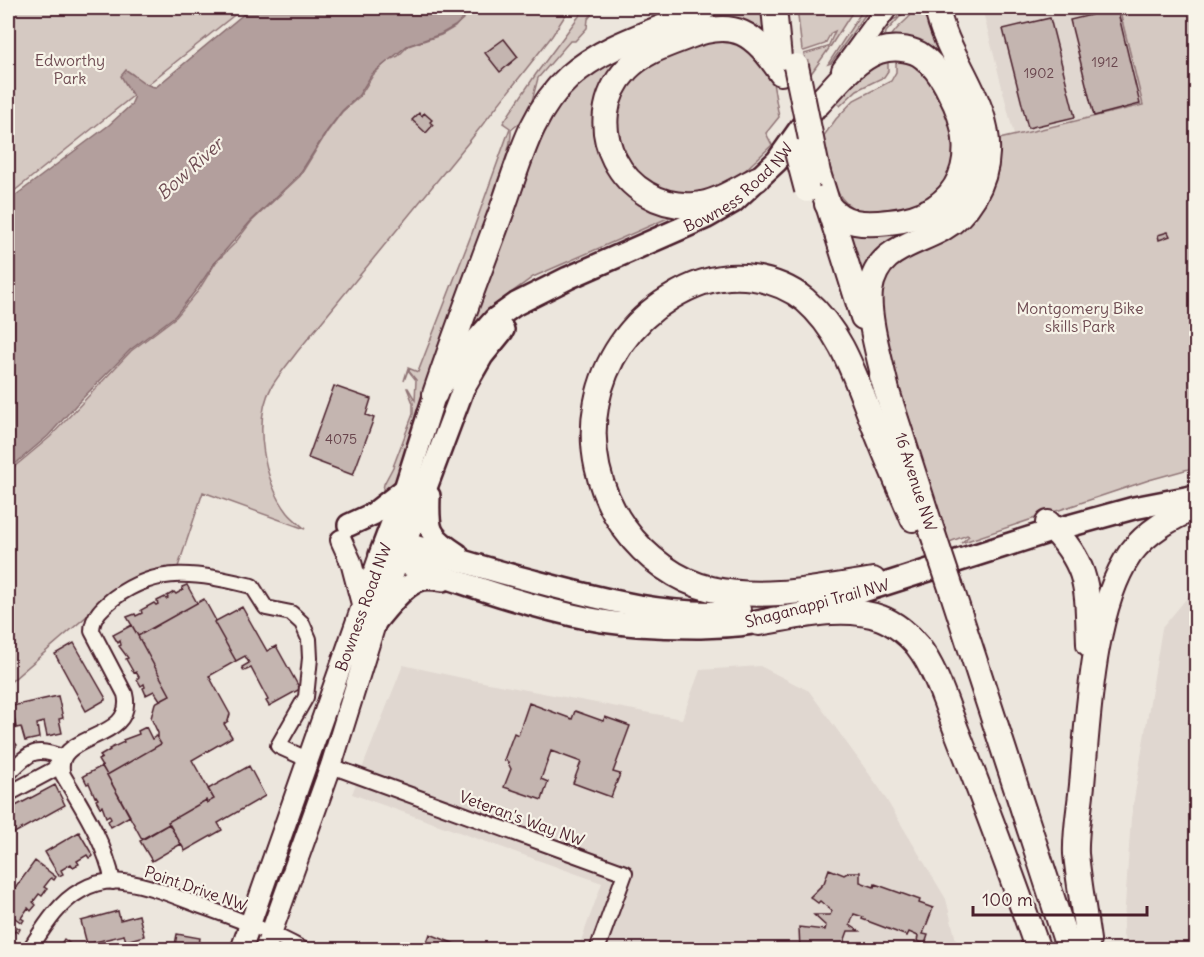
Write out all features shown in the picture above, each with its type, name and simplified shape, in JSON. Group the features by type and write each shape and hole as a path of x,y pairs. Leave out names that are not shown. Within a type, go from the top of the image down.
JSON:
{"highway":[{"path":"435,394 512,180 540,111 559,86 595,58 691,16 704,8"},
{"name":"16 Avenue NW","path":"774,8 787,75 813,182 922,531 977,667 1083,946"},
{"name":"16 Avenue NW","path":"787,75 789,8"},
{"path":"887,391 870,302 871,285 875,275 887,257 895,250 942,229 961,214 979,188 987,161 987,138 983,118 946,36 937,8"},
{"path":"757,179 723,197 703,204 681,205 658,200 631,183 617,166 606,135 606,111 613,89 635,61 656,49 706,30 732,30 752,38 765,49 787,75"},
{"path":"818,104 856,64 867,57 886,49 910,50 928,61 943,80 960,113 967,142 964,165 955,188 943,201 922,214 896,221 860,223 841,218 827,204"},
{"name":"16 Avenue NW","path":"813,182 827,204 887,391 922,531"},
{"path":"873,580 770,594 709,589 674,574 642,550 631,537 612,510 601,482 595,460 593,426 600,388 616,351 649,312 676,294 695,285 717,279 758,278 790,290 821,316 841,344 922,531"},
{"path":"1083,946 1076,852 1090,691 1108,600 1118,575 1131,554 1147,536 1170,519 1197,507"},
{"path":"1051,526 1067,542 1078,559 1086,582 1090,691"},
{"name":"16 Avenue NW","path":"944,590 1053,950"},
{"path":"759,623 830,613 858,613 888,621 918,646 940,689 991,818 1038,950"}],"main road":[{"name":"Bowness Road NW","path":"268,941 331,766 376,621 405,489 435,394 464,354 495,319 516,304 568,278 707,217 733,202 777,161 887,8"},
{"name":"Bowness Road NW","path":"241,950 362,604 430,479 463,389 482,356 531,297"},
{"path":"430,479 428,524 439,543 475,565"},
{"name":"Shaganappi Trail NW","path":"393,549 452,580 593,620 639,626 726,626 759,623 878,588 1128,498 1197,483"},
{"path":"362,604 345,532 405,489"},
{"name":"Shaganappi Trail NW","path":"393,549 475,565 588,596 674,611 727,612 760,609 840,591 1051,526 1197,496"},
{"path":"376,621 396,598 413,584 423,579 452,580"}],"street":[{"path":"8,794 52,770 72,747 121,720 126,707 125,694 93,637 92,625 95,616 122,592 159,576 188,573 252,586 266,608 291,613 302,623 309,639 310,658 306,697 278,746 309,760"},
{"path":"8,774 28,754 36,751 47,751 63,758"},
{"path":"63,758 63,775 99,838 108,858 113,882"},
{"name":"Veteran's Way NW","path":"331,766 625,873 597,950"},
{"name":"Point Drive NW","path":"29,950 63,903 91,886 113,882 132,883 172,895 250,924 268,941 304,950"}],"shaded area":[{"path":"982,8 1119,8 1143,105 1014,135"},
{"path":"1196,587 1196,949 1128,949 1123,935 1131,818 1162,628"},
{"path":"403,665 682,719 700,670 760,666 809,691 880,789 946,899 958,949 578,949 602,883 352,794"}],"green space":[{"name":"Edworthy Park","path":"8,8 243,8 8,196"},
{"path":"471,8 570,8 552,36 472,138 297,352 272,386 263,416 262,433 267,468 288,513 305,529 203,492 177,570 116,591 8,684 8,472 50,437 131,351 176,317 198,291 216,262 251,222 300,176 327,132 342,112 360,96 373,75 387,61 398,56 408,46 441,35 455,27"},
{"path":"585,8 597,8 588,19 587,28 575,41 570,41 538,78 528,116 511,130 507,153 472,266 397,485 382,495 384,484 393,467 413,414 413,403 407,388 415,400 416,380 408,370 404,381 408,368 418,372 472,233 510,128 503,123"},
{"path":"714,8 766,8 769,35 687,26"},
{"path":"797,8 855,8 810,75 808,61 805,60 804,54 828,47 835,31 831,33 825,44 802,50"},
{"path":"864,8 870,8 831,63 828,64"},
{"path":"900,8 908,8 886,32 885,38 877,40 890,21 897,18"},
{"path":"916,8 929,8 960,85 891,37"},
{"name":"Montgomery Bike skills Park","path":"1119,8 1196,8 1196,467 1149,480 961,543 969,536 947,543 878,316 881,279 995,140 1143,105"},
{"path":"709,37 747,45 772,77 779,117 766,133 772,145 739,176 719,188 687,196 652,188 627,166 613,114 635,70"},
{"path":"652,40 598,131 677,214 533,277 489,309 470,329 538,132 580,77"},
{"path":"896,58 919,69 935,89 952,131 953,159 945,180 934,192 914,205 862,211 844,201 838,193 820,141 854,100 891,81 896,72"},
{"path":"888,60 888,71 884,77 857,90 840,106 836,102 862,68"},
{"path":"925,225 863,280 845,232"}],"water":[{"name":"Bow River","path":"251,8 471,8 455,26 441,34 407,46 372,74 359,95 342,111 327,131 299,175 250,222 216,261 175,316 130,350 48,436 8,470 8,201 109,125 131,105 134,98 121,76 126,70 144,83 156,87"}],"building":[{"path":"1089,8 1102,8 1103,12 1117,8 1140,104 1094,116 1070,20 1091,15"},
{"path":"1050,18 1075,117 1028,128 1003,29"},
{"path":"504,39 518,57 500,72 485,53"},
{"path":"419,113 422,116 424,113 432,120 430,122 433,125 426,133 412,120"},
{"path":"1168,232 1170,236 1159,240 1158,235"},
{"path":"334,386 371,399 366,415 374,418 353,475 308,458"},
{"path":"187,585 197,603 138,636 127,617 142,613 141,610 154,603 158,604 157,601 168,598 167,596 174,592 176,594"},
{"path":"204,599 236,661 209,676 230,714 228,721 224,724 232,737 192,760 214,799 207,803 206,800 142,839 107,775 161,744 151,718 155,703 170,695 138,636"},
{"path":"242,607 267,651 276,646 300,689 269,706 251,668 244,671 242,667 249,663 245,656 236,661 214,622"},
{"path":"132,625 170,695 160,700 154,691 146,695 144,684 141,686 137,679 139,677 136,672 134,673 126,659 128,658 119,646 120,641 118,643 113,635"},
{"path":"74,643 105,697 105,700 86,711 55,654"},
{"path":"58,696 63,718 59,719 62,733 47,736 44,722 37,724 39,738 25,741 21,727 16,728 12,706"},
{"path":"529,703 572,719 575,711 603,721 605,717 630,726 613,772 620,774 611,797 573,783 581,762 551,751 541,779 548,782 542,800 504,787 511,769 504,760 514,733 518,735"},
{"path":"146,727 152,739 156,736 161,744 107,775 98,760 102,758 100,756 124,742 123,740 139,734 138,731"},
{"path":"8,734 17,745 8,755"},
{"path":"102,766 130,816 111,827 108,821 111,819 109,815 106,817 102,806 100,807 96,800 98,799 83,776"},
{"path":"249,766 265,796 218,823 222,830 185,851 168,822 206,800 207,803 214,799 208,789"},
{"path":"55,785 65,805 9,836 8,810"},
{"path":"169,824 181,844 152,861 140,841"},
{"path":"79,832 93,856 89,858 87,855 77,861 79,864 73,867 71,864 61,870 63,874 59,876 45,852"},
{"path":"35,861 56,877 54,880 51,878 44,887 47,889 33,902 36,905 31,911 28,908 21,918 24,920 22,923 8,913 8,898"},
{"path":"829,869 844,875 849,872 860,872 860,882 874,887 875,884 920,900 919,903 933,908 923,934 928,935 925,944 917,941 918,936 909,932 907,936 854,914 850,925 859,931 848,931 844,942 871,950 800,950 799,927 825,930 826,926 814,915 830,915 832,911 820,901 818,903 810,897 824,883"},
{"path":"118,911 120,920 139,915 144,936 126,941 124,935 87,944 81,921"},
{"path":"8,921 20,929 18,933 15,931 8,940"},
{"path":"177,934 200,938 198,950 174,950"},
{"path":"430,934 470,950 424,950"},
{"path":"64,939 78,950 57,950"}]}
